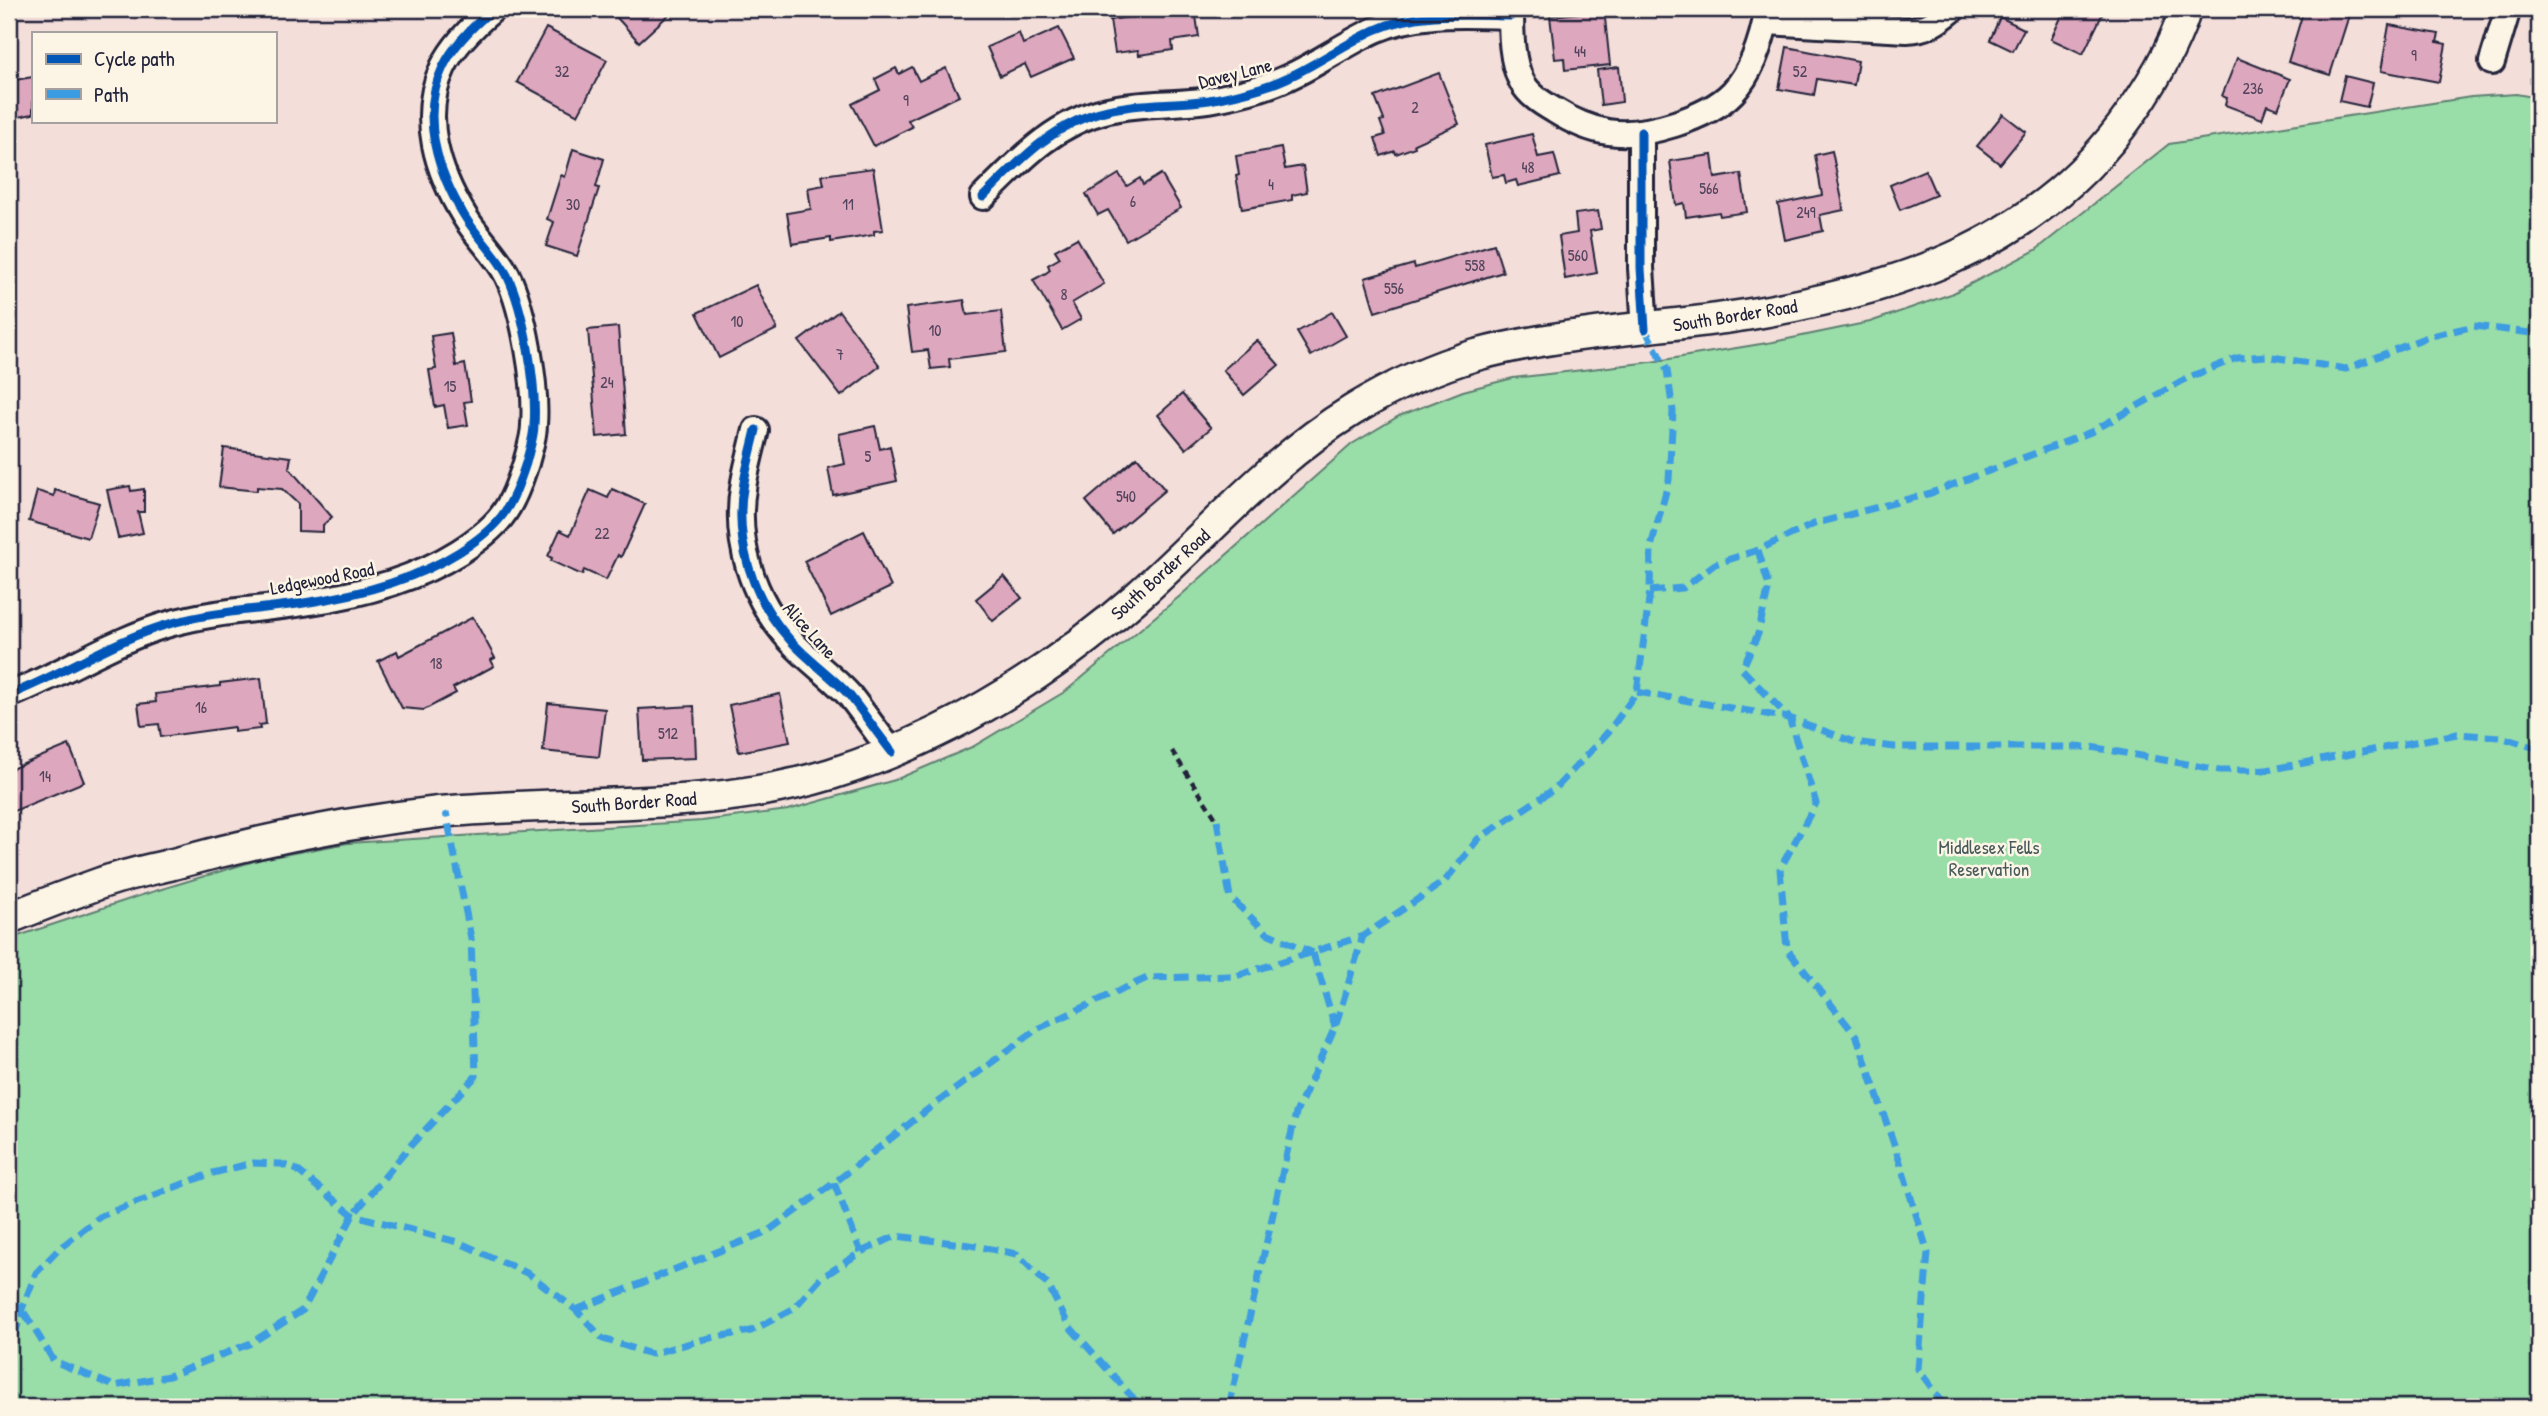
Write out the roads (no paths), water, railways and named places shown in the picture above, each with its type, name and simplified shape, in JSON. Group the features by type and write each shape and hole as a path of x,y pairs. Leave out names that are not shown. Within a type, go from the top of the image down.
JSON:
{"main road":[{"name":"South Border Road","path":"9,918 104,882 268,839 362,822 446,811 634,803 751,792 827,775 891,752 967,718 1057,660 1134,599 1256,485 1302,447 1358,407 1442,366 1484,353 1569,337 1780,309 1883,284 1926,269 2002,234 2049,202 2089,166 2110,141 2147,90 2186,9"}],"street":[{"name":"Ledgewood Road","path":"9,695 127,640 166,625 212,614 304,603 373,589 436,566 471,544 501,518 515,493 534,427 534,399 527,350 519,312 506,274 467,220 448,187 432,127 432,108 442,69 471,30 493,9"},
{"path":"1511,12 1517,71 1522,84 1532,96 1566,117 1587,126 1609,132 1641,132 1694,116 1715,106 1733,92 1752,61 1767,15 1907,30 1936,23 1953,9"},
{"path":"2492,62 2508,9"},
{"name":"Davey Lane","path":"983,197 1030,149 1061,129 1094,114 1129,106 1208,100 1264,87 1295,74 1373,31 1398,22 1432,16 1511,12"},
{"path":"1641,132 1641,268 1646,328"},
{"name":"Alice Lane","path":"756,430 743,485 742,505 744,546 752,579 761,600 780,629 803,654 848,694 891,752"}],"park label":[{"name":"Middlesex Fells Reservation","path":"1989,858"}]}
